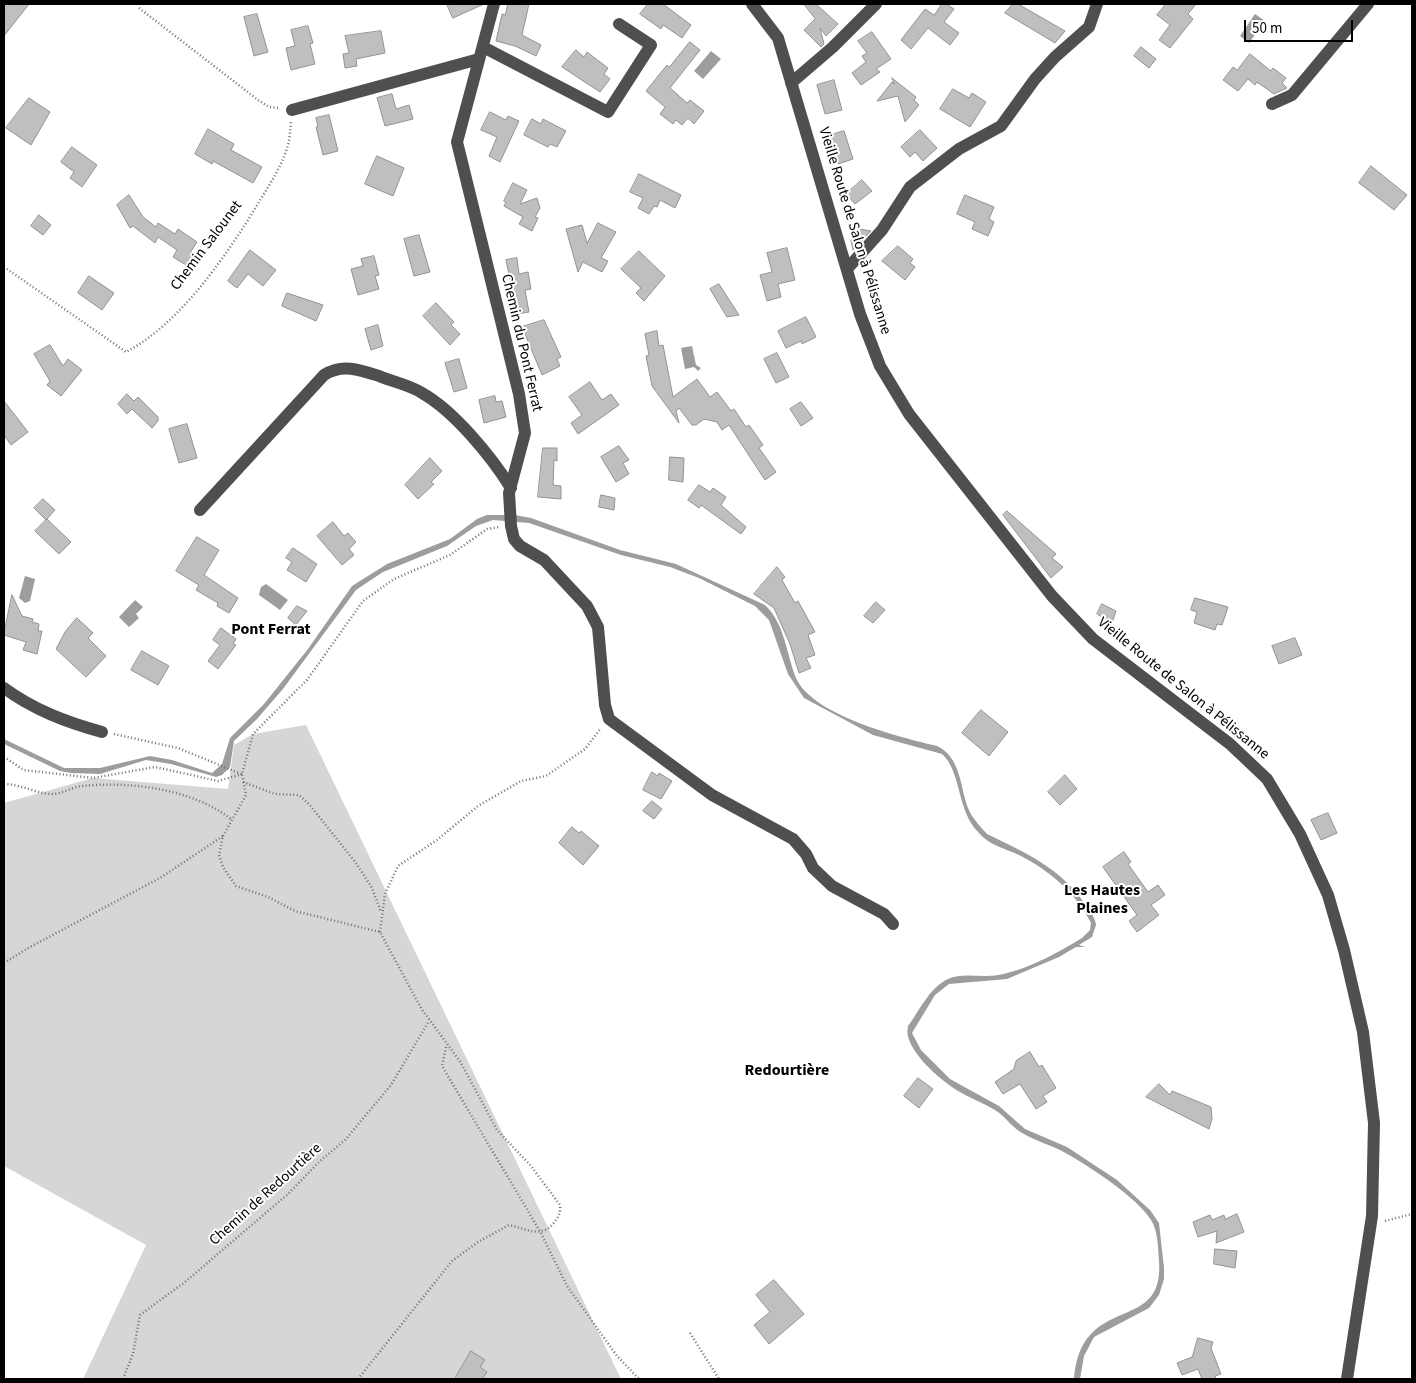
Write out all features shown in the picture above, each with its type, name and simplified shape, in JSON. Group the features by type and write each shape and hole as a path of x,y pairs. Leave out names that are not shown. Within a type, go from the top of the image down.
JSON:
{"street":[{"name":"Chemin du Pont Ferrat","path":"494,4 457,142 519,394 525,433 511,488 511,526 514,539 520,546 544,560 587,606 598,627 605,705 609,719"},
{"name":"Vieille Route de Salon à Pélissanne","path":"752,4 778,38 860,314 880,366 909,414 1052,596 1093,639 1230,744 1267,779 1300,834 1328,895 1344,950 1363,1032 1374,1123 1371,1222 1347,1379"},
{"path":"791,83 833,47 876,4"},
{"path":"847,269 882,230 910,187 959,149 1001,126 1035,79 1055,57 1089,27 1097,4"},
{"path":"1272,104 1292,95 1368,4"},
{"path":"292,110 481,53 608,112 651,45 620,24"},
{"path":"200,510 324,375 332,370 342,368 358,369 422,392 458,422 494,462 511,488"},
{"path":"4,688 26,704 73,724 102,732"},
{"path":"609,719 712,795 792,840 806,854 813,868 832,886 884,914 893,924"}],"path":[{"path":"139,8 258,100 269,106 292,110"},
{"name":"Chemin Salounet","path":"4,267 116,347 126,352 135,348 168,321 196,291 239,235 279,169 289,143 292,110"},
{"path":"380,932 295,911 268,897 236,886 223,867 219,856 223,836 246,795 242,774 252,734 307,680 364,601 394,579 450,555 487,529 511,526"},
{"path":"358,1379 452,1262 478,1242 509,1225 541,1233 548,1230 558,1219 560,1206 531,1166 497,1130 461,1063 429,1021 393,960 380,932 385,894 398,866 436,840 478,806 521,781 546,776 585,749 609,719"},
{"path":"102,732 178,748 242,774"},
{"path":"4,756 24,770 93,778 154,767 218,781 242,774"},
{"path":"243,782 275,794 299,795 309,804 356,863 372,888 382,913"},
{"path":"4,784 17,784 52,794 81,786 120,785 188,795 218,808 232,820"},
{"path":"4,963 30,947 160,878 223,836"},
{"name":"Chemin de Redourtière","path":"123,1379 133,1354 140,1315 185,1282 288,1194 318,1162 345,1140 391,1085 429,1021"},
{"path":"446,1045 442,1066 541,1233 568,1286 618,1356 639,1379"},
{"path":"1371,1222 1385,1221 1412,1214"},
{"path":"690,1333 719,1379"}],"shaded area":[{"path":"1255,14 1265,21 1249,43 1240,36"},
{"path":"711,51 721,59 703,79 694,71"},
{"path":"692,346 696,365 701,368 698,371 694,367 685,369 681,348"},
{"path":"487,515 515,515 531,518 620,550 676,564 765,605 777,621 796,678 805,691 838,714 859,723 937,746 945,751 955,765 965,800 976,822 987,834 1041,862 1065,880 1095,919 1096,925 1092,937 1079,945 1085,947 1076,947 1059,957 1007,979 949,984 935,995 912,1033 921,1050 950,1079 999,1106 1025,1129 1067,1147 1117,1180 1150,1210 1159,1223 1164,1279 1159,1295 1149,1308 1094,1337 1084,1356 1080,1379 1074,1379 1075,1367 1078,1355 1091,1334 1114,1318 1137,1308 1147,1301 1154,1292 1158,1279 1159,1261 1153,1224 1135,1201 1097,1172 1062,1151 1020,1132 995,1110 958,1091 942,1079 916,1053 908,1035 908,1026 935,988 948,979 966,975 998,975 1031,965 1082,938 1090,930 1091,923 1078,902 1061,883 1030,861 993,844 979,833 966,813 953,771 942,754 873,735 804,698 788,674 769,620 755,606 699,578 670,567 621,555 529,523 493,520 476,526 447,546 383,572 356,590 283,689 257,719 234,741 230,767 222,775 216,777 171,764 146,760 100,774 71,773 60,771 4,744 4,739 64,768 100,768 150,756 172,760 212,773 222,764 230,738 264,704 308,649 352,586 387,564 450,539 477,519"},
{"path":"25,576 35,579 30,601 25,603 19,598"},
{"path":"266,584 288,600 280,610 259,595 261,587"},
{"path":"135,600 143,607 136,614 139,618 129,627 119,617"},
{"path":"306,725 621,1379 83,1379 146,1245 4,1166 4,803 93,778 228,789 234,745 253,734"}],"building":[{"path":"4,4 29,4 4,36"},
{"path":"447,4 484,4 453,18"},
{"path":"508,4 529,4 522,35 541,45 536,56 515,46 496,41 502,14 505,15"},
{"path":"648,4 663,4 691,25 682,38 663,25 661,29 640,14"},
{"path":"804,4 816,4 838,24 826,36 820,28 824,44 821,47 804,30 815,19"},
{"path":"942,4 946,4 954,9 944,22 959,33 950,45 928,28 911,49 901,40 925,9 934,15"},
{"path":"1013,4 1018,4 1065,31 1055,43 1005,13"},
{"path":"1166,4 1196,4 1188,14 1193,19 1170,48 1159,40 1170,25 1157,15"},
{"path":"257,14 268,52 254,56 244,17"},
{"path":"308,26 313,43 310,44 315,64 291,70 286,48 295,46 291,30"},
{"path":"381,31 385,53 356,59 357,66 345,68 343,54 349,53 345,36"},
{"path":"872,32 891,59 876,69 880,72 861,85 852,73 866,62 862,56 867,53 858,41"},
{"path":"690,42 700,50 670,88 687,103 690,100 704,111 694,124 688,118 682,125 676,120 673,124 660,114 665,107 646,91 667,65 669,67"},
{"path":"1141,47 1156,59 1149,68 1134,56"},
{"path":"576,50 584,57 587,52 608,68 604,74 610,79 600,92 562,67"},
{"path":"1250,54 1271,71 1273,68 1286,78 1282,83 1287,88 1274,94 1257,82 1255,85 1248,79 1238,91 1223,80 1233,67 1237,70"},
{"path":"892,78 916,97 914,100 919,105 905,122 898,96 877,101 892,82 894,84"},
{"path":"834,80 842,110 825,114 817,85"},
{"path":"953,89 969,98 972,93 986,102 970,127 940,109"},
{"path":"392,94 396,109 409,105 413,119 385,126 377,98"},
{"path":"29,98 50,112 31,145 6,128"},
{"path":"490,112 506,120 508,116 519,121 500,162 489,156 497,137 481,130"},
{"path":"329,115 338,151 323,155 316,127 318,127 316,118"},
{"path":"532,119 541,124 543,119 566,131 557,147 550,144 548,147 524,135"},
{"path":"208,129 234,144 231,150 262,167 253,183 213,161 212,164 195,154"},
{"path":"920,130 937,148 923,161 915,152 910,157 901,147"},
{"path":"844,131 853,159 838,164 828,136"},
{"path":"72,147 97,165 82,187 70,178 74,172 61,162"},
{"path":"377,156 404,168 393,196 365,184"},
{"path":"1371,166 1407,195 1394,210 1359,183"},
{"path":"639,174 681,195 675,208 660,200 657,207 654,206 649,214 638,208 643,198 630,192"},
{"path":"862,180 872,191 855,204 846,194"},
{"path":"513,183 527,190 520,204 537,198 540,208 535,217 538,218 532,231 519,224 523,217 504,206 506,202 504,201"},
{"path":"129,195 143,217 156,227 158,223 175,234 178,229 197,242 190,253 193,255 186,265 173,257 177,250 158,237 155,243 133,226 130,228 117,205"},
{"path":"965,195 994,207 989,219 994,222 988,236 972,229 975,222 957,214"},
{"path":"39,215 51,225 43,235 31,226"},
{"path":"598,223 616,232 601,258 608,261 602,272 583,262 578,272 566,229 582,225 587,243"},
{"path":"859,229 871,231 853,250 851,241"},
{"path":"419,235 430,272 414,276 404,239"},
{"path":"898,246 913,259 910,263 915,267 905,280 882,261"},
{"path":"787,248 795,280 778,284 781,297 767,301 760,275 772,272 767,253"},
{"path":"250,250 276,270 263,286 248,274 237,288 228,281"},
{"path":"639,251 665,276 644,301 636,293 641,288 621,269"},
{"path":"374,256 379,275 375,276 379,289 358,295 351,269 363,266 361,259"},
{"path":"517,258 519,274 528,272 531,289 525,290 529,312 517,314 506,260"},
{"path":"89,276 114,293 102,310 78,293"},
{"path":"719,284 739,315 727,317 710,289"},
{"path":"287,293 323,305 316,321 282,306"},
{"path":"436,303 454,322 451,325 460,334 450,345 423,316"},
{"path":"806,317 816,337 802,344 801,341 786,348 778,331"},
{"path":"544,320 561,357 557,359 560,366 542,375 522,327"},
{"path":"378,325 383,346 371,350 365,329"},
{"path":"657,331 659,346 663,345 673,397 697,379 710,397 717,392 731,411 734,409 746,427 749,425 763,445 759,448 776,472 765,480 729,425 722,430 717,422 704,419 696,425 692,425 679,408 676,411 679,423 652,386 646,356 649,355 645,334"},
{"path":"50,345 63,366 68,359 82,370 61,396 47,385 50,381 34,354"},
{"path":"777,353 789,377 776,383 764,359"},
{"path":"459,359 467,388 454,392 445,363"},
{"path":"590,382 602,400 611,394 619,405 578,434 571,423 582,415 569,397"},
{"path":"127,394 134,401 138,397 158,417 158,421 152,428 132,409 127,414 118,404"},
{"path":"495,396 496,402 502,401 506,417 484,423 479,400"},
{"path":"4,401 28,432 11,445 4,435"},
{"path":"801,402 813,418 801,426 790,409"},
{"path":"187,424 197,458 179,463 169,429"},
{"path":"619,446 629,460 623,463 629,474 616,482 601,457"},
{"path":"543,448 557,448 557,461 554,460 553,485 561,486 561,499 538,497"},
{"path":"670,457 684,458 683,482 669,480"},
{"path":"430,458 442,471 431,482 434,484 418,499 405,485"},
{"path":"699,485 710,492 713,488 726,497 721,505 746,527 741,534 701,505 699,508 688,500"},
{"path":"601,495 615,498 614,510 599,507"},
{"path":"43,499 55,510 46,520 34,508"},
{"path":"1007,511 1056,554 1052,558 1063,567 1051,578 1003,515"},
{"path":"47,519 71,542 59,554 35,531"},
{"path":"333,522 344,536 348,533 356,542 349,549 354,555 342,565 317,536"},
{"path":"197,537 219,550 204,575 238,598 229,613 217,606 218,603 196,590 199,585 176,571"},
{"path":"293,548 317,564 306,582 287,570 292,562 286,558"},
{"path":"777,567 785,577 782,580 795,603 798,601 815,632 808,635 815,655 806,658 811,668 799,673 790,644 774,608 754,594"},
{"path":"12,595 22,616 33,619 32,622 39,624 38,631 42,631 37,654 23,650 26,642 4,635"},
{"path":"1195,598 1228,607 1222,625 1217,624 1215,630 1194,623 1197,612 1191,610"},
{"path":"876,602 885,610 873,623 864,616"},
{"path":"1102,604 1116,611 1112,623 1097,614"},
{"path":"297,606 307,611 296,625 288,618"},
{"path":"77,618 93,633 88,638 106,656 86,677 56,649 65,632"},
{"path":"221,628 236,639 233,644 236,645 218,669 208,661 220,645 213,640"},
{"path":"1295,638 1302,655 1279,664 1272,646"},
{"path":"142,651 169,666 158,685 131,670"},
{"path":"981,710 1008,732 989,756 962,733"},
{"path":"652,772 658,776 659,773 672,781 661,799 643,790"},
{"path":"1065,775 1077,789 1060,805 1048,792"},
{"path":"652,801 662,809 654,819 643,811"},
{"path":"1328,813 1337,833 1321,840 1311,820"},
{"path":"572,827 579,833 581,831 599,846 583,865 559,843"},
{"path":"1124,852 1131,862 1128,864 1148,892 1158,885 1165,895 1151,905 1159,915 1137,932 1129,921 1137,915 1103,867"},
{"path":"1030,1052 1039,1067 1042,1065 1056,1088 1043,1096 1047,1102 1036,1109 1020,1084 1003,1094 995,1082 1014,1069 1016,1061"},
{"path":"918,1078 933,1089 919,1108 904,1096"},
{"path":"1159,1084 1170,1095 1172,1091 1211,1107 1212,1119 1209,1129 1146,1097"},
{"path":"1237,1214 1244,1232 1216,1243 1217,1231 1198,1237 1193,1222 1210,1215 1212,1220 1224,1215 1225,1219"},
{"path":"1215,1249 1237,1251 1235,1268 1214,1264"},
{"path":"774,1280 804,1314 769,1344 754,1325 770,1312 756,1295"},
{"path":"1198,1338 1213,1342 1211,1348 1221,1374 1215,1376 1216,1379 1202,1379 1198,1369 1182,1375 1177,1363 1192,1357"},
{"path":"471,1351 485,1360 480,1367 487,1372 482,1379 455,1379"}],"district":[{"name":"Pont Ferrat","path":"271,630"},
{"name":"Les Hautes Plaines","path":"1102,900"},
{"name":"Redourtière","path":"787,1071"}]}
